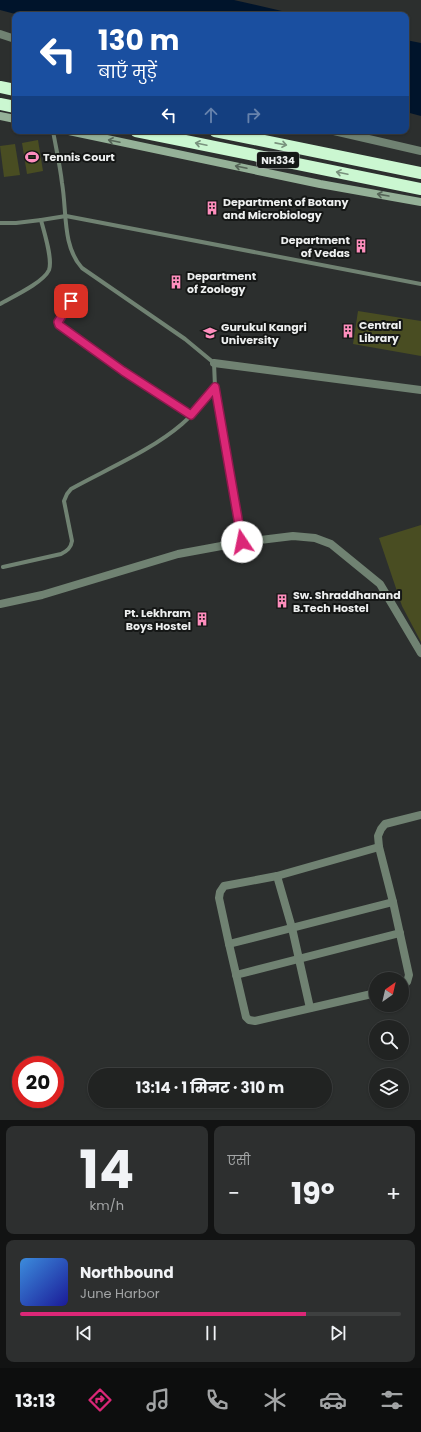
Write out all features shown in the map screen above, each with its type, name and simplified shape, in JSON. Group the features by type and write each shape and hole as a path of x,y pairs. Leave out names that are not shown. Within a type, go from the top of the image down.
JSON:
{"highway":[{"path":"0,87 12,89"},
{"path":"0,104 12,106"},
{"name":"NH334","path":"151,134 421,189"},
{"name":"NH334","path":"230,134 421,173"}],"street":[{"path":"0,34 12,38"},
{"path":"0,116 12,118"},
{"path":"83,134 320,184 421,202"},
{"path":"347,134 421,151"},
{"path":"214,363 421,390"},
{"path":"0,604 49,593 178,554 242,542 293,536 315,538 331,544 380,584 421,653"},
{"path":"408,972 379,846 378,836 385,824 421,815"},
{"path":"369,995 255,1021 249,1020 245,1016 228,944 220,898 221,889 224,886 277,876 379,846"},
{"path":"277,876 292,928 310,1008"},
{"path":"228,944 393,902"},
{"path":"236,975 400,933"}],"lane":[{"path":"54,134 71,252 77,262 82,268 186,339 214,363 215,387 242,542"},
{"path":"0,223 16,223 66,216 421,284"},
{"path":"0,304 41,279 49,269 49,255 41,220"},
{"path":"78,290 58,322 59,325 123,371 191,415"},
{"path":"3,567 60,554 69,549 72,541 64,508 64,501 71,489 163,437 183,423 215,387"}],"green space":[{"name":"Tennis Court","path":"38,140 43,171 27,174 22,143"},
{"name":"Tennis Court","path":"15,144 20,175 4,177 0,146"},
{"path":"358,311 421,321 421,356 353,344"},
{"path":"421,525 421,642 402,606 379,538"}],"water":[{"path":"0,0 234,0 286,12 12,13 0,10"},
{"path":"409,41 421,43 421,116 409,113"}],"place":[{"name":"Tennis Court","path":"32,157"},
{"name":"Department of Botany and Microbiology","path":"212,208"},
{"name":"Department of Vedas","path":"361,246"},
{"name":"Department of Zoology","path":"176,282"},
{"name":"Central Library","path":"348,331"},
{"name":"Gurukul Kangri University","path":"210,333"},
{"name":"Sw. Shraddhanand B.Tech Hostel","path":"282,601"},
{"name":"Pt. Lekhram Boys Hostel","path":"202,619"}],"route":[{"path":"71,301 58,322 59,325 123,371 191,415 215,387 242,542"}]}
